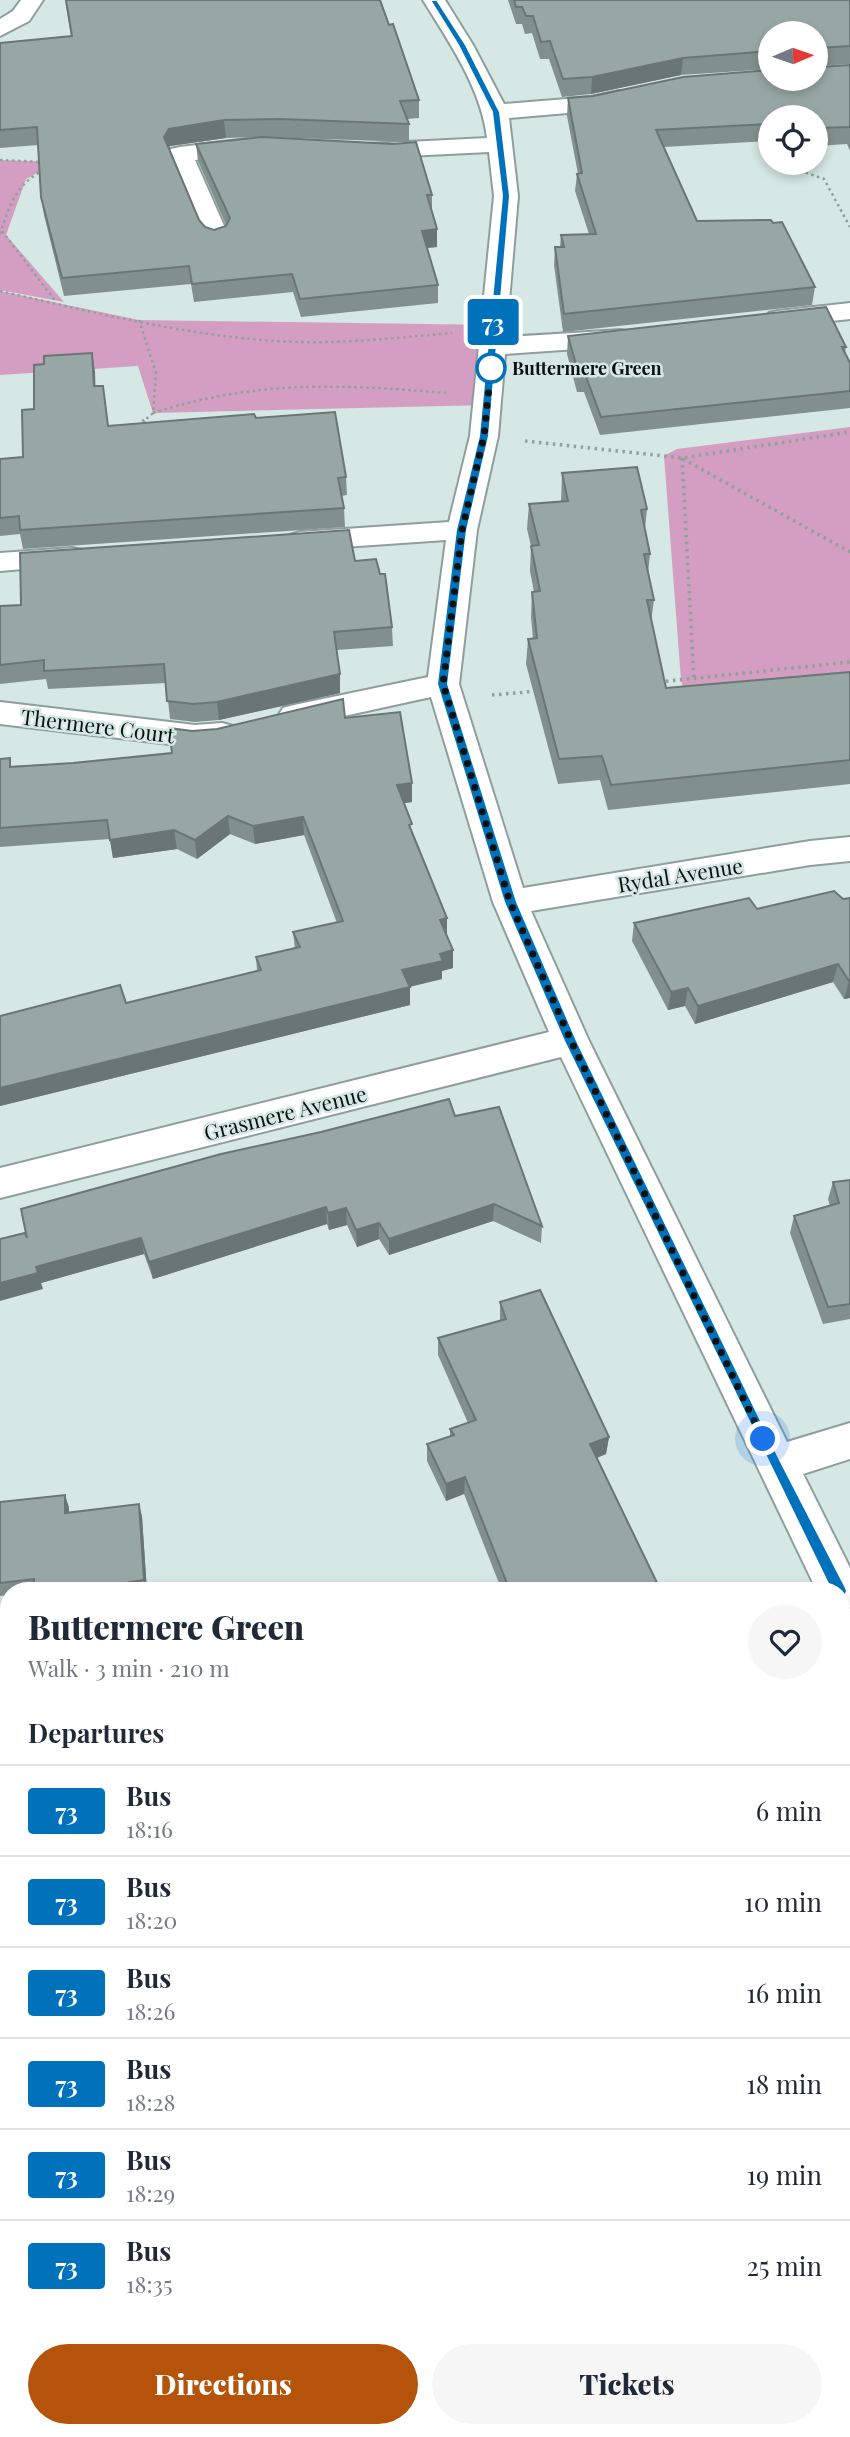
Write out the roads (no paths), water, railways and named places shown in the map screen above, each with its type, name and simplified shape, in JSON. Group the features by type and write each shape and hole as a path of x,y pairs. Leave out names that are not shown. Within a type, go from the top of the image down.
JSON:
{"street":[{"path":"0,30 21,16 32,0"},
{"path":"434,0 462,45 496,112 506,196 484,436 462,530 443,684 510,902 571,1041 834,1582"},
{"path":"496,112 591,104 642,93"},
{"path":"346,151 393,152 501,144"},
{"path":"216,237 180,154 221,147 277,145"},
{"path":"759,321 850,311"},
{"path":"493,335 585,342 652,334"},
{"path":"271,543 462,530"},
{"path":"0,562 94,556"},
{"name":"Thermere Court","path":"0,713 195,736 219,734 443,684"},
{"name":"Rydal Avenue","path":"510,902 810,853 850,849"},
{"name":"Grasmere Avenue","path":"0,1183 571,1041"},
{"path":"775,1464 850,1441"}],"place":[{"name":"Buttermere Green","path":"491,368"}]}
